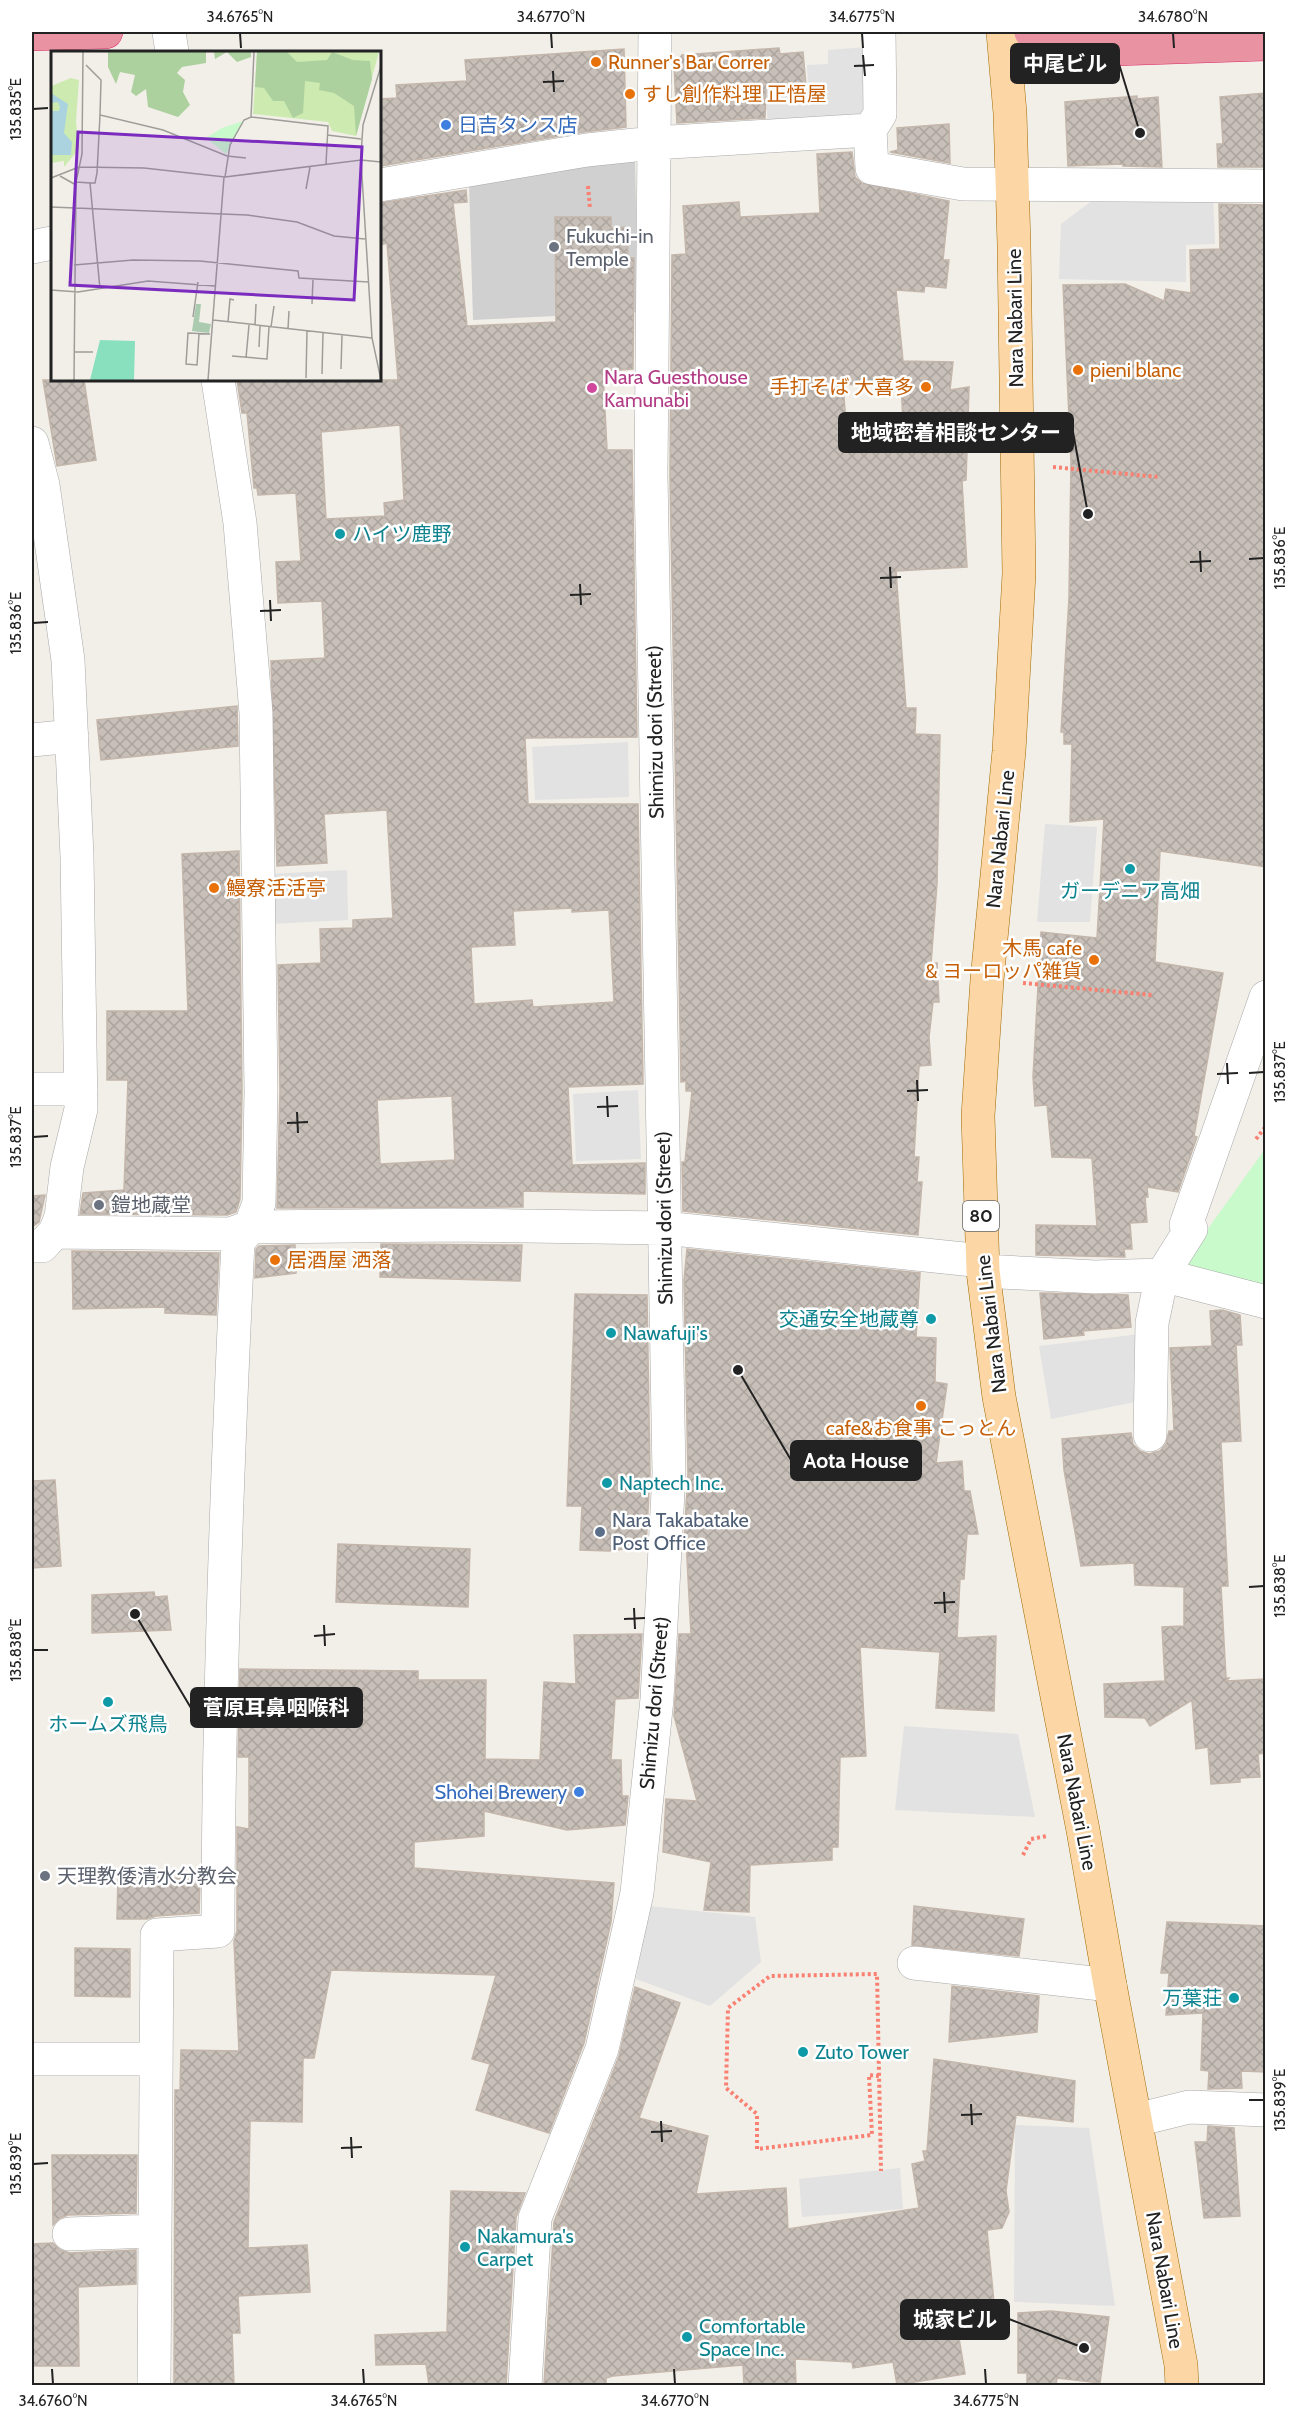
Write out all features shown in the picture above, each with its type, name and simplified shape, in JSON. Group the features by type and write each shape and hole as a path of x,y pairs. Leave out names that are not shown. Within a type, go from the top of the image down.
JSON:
{"highway":[{"path":"32,34 106,32"},
{"path":"1031,32 1116,49 1266,44"}],"main road":[{"name":"Nara Nabari Line","path":"1003,32 1012,186 1019,574 1009,751 987,980 978,1116 983,1266 999,1397 1083,1830 1181,2365 1182,2385"}],"street":[{"path":"168,32 172,51"},
{"name":"Shimizu dori (Street)","path":"525,2385 535,2218 602,2049 637,1893 657,1699 669,1473 651,474 654,32"},
{"path":"879,32 880,114 870,130 872,168 963,184 1266,186"},
{"path":"381,185 587,150 654,143 870,130"},
{"path":"32,247 51,243"},
{"path":"154,2385 153,2231 157,1935 218,1931 218,1810 226,1477 238,1242 250,1227 259,1203 261,1091 256,713 240,523 219,381"},
{"path":"32,443 43,485 68,660 81,1089 81,1109 67,1167 61,1217 43,1239"},
{"path":"32,740 72,736"},
{"path":"1150,1435 1152,1323 1162,1275 1191,1230 1186,1225 1266,997"},
{"path":"32,1089 81,1089"},
{"path":"43,1239 230,1234 250,1227 451,1225 664,1228 1095,1277 1162,1275 1266,1302"},
{"path":"914,1963 1110,1985"},
{"path":"32,2059 156,2060"},
{"path":"1136,2120 1189,2107 1266,2110"},
{"path":"69,2234 153,2231"}],"path":[{"path":"587,180 590,209"},
{"path":"1017,463 1159,477"},
{"path":"987,980 1152,995"},
{"path":"879,2076 869,2075 872,2136 757,2149 757,2114 726,2088 728,2008 770,1976 877,1974 881,2171"}],"shaded area":[{"path":"867,47 863,120 768,125 767,110 751,110 750,90 808,87 807,65 828,64 828,50"},
{"name":"Fukuchi-in Temple","path":"635,158 638,312 473,320 469,183"},
{"path":"1213,193 1215,244 1186,245 1186,282 1059,279 1061,224 1101,194"},
{"path":"628,742 629,797 535,800 532,747"},
{"path":"1045,824 1097,827 1090,922 1037,922"},
{"path":"347,870 348,920 270,924 268,874"},
{"path":"638,1090 641,1159 576,1161 573,1094"},
{"path":"1140,1334 1140,1401 1051,1419 1039,1346"},
{"path":"904,1726 1018,1734 1035,1817 895,1810"},
{"path":"649,1906 755,1917 761,1962 710,2006 636,1979"},
{"path":"1015,2125 1089,2128 1115,2306 1014,2302"},
{"path":"900,2168 903,2209 802,2217 799,2179"}],"green space":[{"path":"1265,1149 1265,1297 1182,1265"}],"building":[{"path":"779,48 780,54 803,52 806,86 766,87 765,118 677,123 674,65 682,55"},
{"path":"624,49 626,127 381,166 381,99 397,98 396,85 467,81 465,60"},
{"path":"1266,93 1266,167 1218,167 1217,144 1223,144 1220,97"},
{"path":"1137,96 1137,99 1158,97 1162,167 1123,166 1123,164 1068,166 1065,102"},
{"path":"949,124 950,163 890,152 898,150 897,128"},
{"path":"852,152 855,177 862,183 949,201 943,260 949,260 946,288 925,286 924,292 896,290 903,361 953,362 950,390 969,387 966,480 962,481 967,567 896,571 906,708 916,708 915,734 940,735 937,883 931,964 937,963 939,1002 933,1002 929,1037 931,1065 919,1066 914,1157 919,1157 917,1182 922,1182 918,1235 683,1211 682,1162 685,1162 692,1091 686,1091 686,1081 681,1082 670,474 672,255 686,254 683,206 739,202 740,217 820,213 817,154","holes":["901,382 904,443 848,447 843,385"]},
{"path":"466,190 467,202 453,203 467,326 556,322 555,217 611,217 611,228 627,227 628,258 634,258 633,369 603,371 607,450 632,450 637,737 525,738 528,804 638,804 643,1084 568,1087 572,1165 645,1163 645,1194 523,1191 523,1207 277,1208 280,1091 278,965 321,963 320,929 353,928 353,920 393,918 387,810 324,814 327,863 277,866 271,661 325,658 322,601 278,603 276,562 301,561 296,493 258,495 257,488 254,488 247,413 242,413 237,381 398,380 387,243 381,245 381,203","holes":["400,425 404,500 384,503 385,516 326,519 321,432","572,908 572,912 609,910 614,1002 533,1007 532,1000 474,1004 471,947 515,945 513,911","452,1096 455,1160 380,1164 377,1100"]},
{"path":"1219,204 1266,205 1266,867 1160,851 1155,962 1223,973 1194,1136 1197,1137 1178,1192 1147,1187 1148,1197 1145,1197 1147,1222 1130,1223 1132,1249 1124,1249 1125,1257 1036,1255 1036,1225 1097,1226 1092,1158 1052,1157 1047,1105 1035,1106 1033,1077 1041,932 1097,938 1104,819 1070,822 1072,744 1064,744 1064,732 1061,732 1069,598 1071,462 1063,285 1125,284 1164,301 1166,289 1191,293 1190,250 1220,249"},
{"path":"43,380 84,381 96,460 57,466"},
{"path":"237,706 238,746 101,760 97,720"},
{"path":"239,851 242,1091 240,1199 236,1212 227,1215 80,1214 83,1193 124,1190 128,1080 107,1080 107,1011 188,1011 182,854"},
{"path":"45,1195 39,1222 32,1227 32,1196"},
{"path":"381,1244 522,1245 520,1281 380,1277"},
{"name":"居酒屋 洒落","path":"295,1245 296,1273 255,1278 256,1249 259,1246"},
{"path":"687,1249 920,1273 916,1337 936,1338 935,1382 947,1384 936,1463 962,1461 964,1491 970,1491 978,1534 967,1534 964,1579 960,1579 957,1638 996,1636 994,1711 936,1708 940,1652 860,1647 866,1756 840,1757 838,1847 832,1847 832,1860 750,1865 749,1912 704,1910 711,1862 663,1852 666,1799 697,1801 674,1716 679,1634 691,1634 686,1540 684,1541 688,1473 684,1280"},
{"path":"72,1251 219,1253 216,1315 165,1313 165,1307 73,1309"},
{"path":"1040,1293 1128,1295 1131,1327 1083,1331 1084,1335 1044,1339"},
{"path":"575,1294 647,1295 650,1473 646,1546 609,1551 580,1550 582,1506 567,1506"},
{"path":"1222,1310 1240,1315 1242,1345 1236,1345 1241,1441 1221,1442 1228,1586 1221,1586 1226,1678 1229,1678 1226,1681 1266,1679 1266,1753 1258,1754 1260,1777 1240,1778 1240,1782 1211,1784 1208,1747 1196,1749 1192,1700 1150,1726 1145,1718 1105,1717 1104,1684 1165,1681 1162,1627 1184,1626 1184,1587 1135,1585 1134,1563 1081,1566 1064,1470 1062,1439 1131,1433 1133,1444 1140,1451 1149,1454 1160,1451 1166,1444 1169,1431 1174,1431 1170,1348 1212,1346 1210,1311"},
{"path":"55,1480 61,1566 32,1568 32,1481"},
{"path":"338,1544 470,1549 468,1607 336,1602"},
{"path":"154,1592 155,1597 167,1596 171,1630 92,1633 92,1595"},
{"path":"642,1634 638,1698 615,1699 611,1760 621,1760 622,1796 628,1796 625,1825 567,1830 484,1811 484,1836 414,1842 414,1868 614,1883 611,1922 584,2043 549,2133 476,2110 490,2064 472,2059 496,1975 331,1970 314,2058 303,2058 302,2122 250,2121 248,2248 307,2245 310,2292 238,2296 240,2333 232,2333 234,2385 174,2385 175,2090 180,2090 181,2050 239,2051 234,1941 237,1931 237,1827 249,1829 249,1757 238,1757 240,1669 418,1671 418,1680 486,1680 485,1759 540,1760 544,1682 576,1684 574,1635"},
{"path":"118,1876 200,1879 199,1913 156,1916 147,1919 117,1919"},
{"path":"914,1906 1024,1919 1019,1956 912,1945"},
{"name":"万葉荘","path":"1167,1922 1266,1926 1266,2072 1241,2071 1242,2088 1208,2089 1209,2071 1201,2070 1203,2013 1166,2015 1169,1973 1161,1973"},
{"path":"75,1948 130,1949 130,1997 75,1996"},
{"path":"952,1986 1039,1996 1037,2032 949,2042"},
{"path":"635,1987 680,2003 639,2118 708,2136 696,2194 786,2188 788,2229 919,2208 912,2164 925,2161 923,2151 927,2151 934,2059 1075,2081 1073,2122 1016,2115 1006,2191 1009,2212 1002,2228 987,2230 995,2313 956,2320 965,2374 897,2385 893,2362 853,2368 852,2362 795,2359 796,2385 744,2385 743,2365 613,2376 606,2378 606,2385 544,2385 554,2222 619,2056"},
{"path":"1208,2126 1234,2128 1240,2216 1204,2218 1195,2142 1207,2142"},
{"path":"52,2155 137,2155 136,2213 68,2215 60,2218 53,2225"},
{"path":"451,2191 525,2193 516,2217 506,2385 429,2385 426,2364 376,2365 375,2335 447,2332"},
{"path":"53,2243 60,2250 70,2253 136,2250 136,2284 78,2287 79,2366 32,2366 32,2244"},
{"path":"1051,2311 1109,2317 1100,2383 1057,2378 1056,2385 1027,2385 1027,2373 1018,2373 1018,2313"}],"place":[{"name":"Runner's Bar Correr","path":"596,62"},
{"name":"すし創作料理 正悟屋","path":"630,94"},
{"name":"日吉タンス店","path":"446,125"},
{"name":"中尾ビル","path":"1140,133"},
{"name":"Fukuchi-in Temple","path":"554,247"},
{"name":"pieni blanc","path":"1078,370"},
{"name":"手打そば 大喜多","path":"926,387"},
{"name":"Nara Guesthouse Kamunabi","path":"592,388"},
{"name":"地域密着相談センター","path":"1088,514"},
{"name":"ハイツ鹿野","path":"340,534"},
{"name":"ガーデニア高畑","path":"1130,869"},
{"name":"鰻寮活活亭","path":"214,888"},
{"name":"木馬 cafe & ヨーロッパ雑貨","path":"1094,960"},
{"name":"鎧地蔵堂","path":"99,1205"},
{"name":"居酒屋 洒落","path":"275,1260"},
{"name":"交通安全地蔵尊","path":"931,1319"},
{"name":"Nawafuji's","path":"611,1333"},
{"name":"Aota House","path":"738,1370"},
{"name":"cafe&お食事 こっとん","path":"921,1406"},
{"name":"Naptech Inc.","path":"607,1483"},
{"name":"Nara Takabatake Post Office","path":"600,1532"},
{"name":"菅原耳鼻咽喉科","path":"135,1614"},
{"name":"ホームズ飛鳥","path":"108,1702"},
{"name":"Shohei Brewery","path":"579,1792"},
{"name":"天理教倭清水分教会","path":"45,1876"},
{"name":"万葉荘","path":"1234,1998"},
{"name":"Zuto Tower","path":"803,2052"},
{"name":"Nakamura's Carpet","path":"465,2247"},
{"name":"Comfortable Space Inc.","path":"687,2337"},
{"name":"城家ビル","path":"1084,2348"}]}
